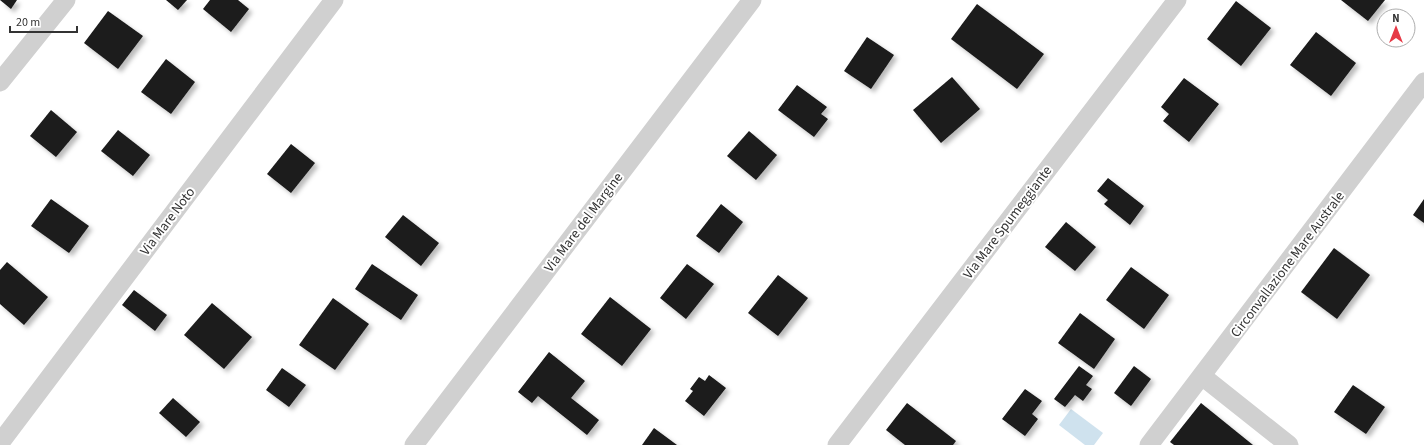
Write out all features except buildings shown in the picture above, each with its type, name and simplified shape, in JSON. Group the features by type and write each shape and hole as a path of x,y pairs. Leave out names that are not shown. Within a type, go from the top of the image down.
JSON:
{"street":[{"path":"0,82 66,0"},
{"name":"Via Mare Noto","path":"0,443 334,0"},
{"name":"Via Mare del Margine","path":"414,445 752,0"},
{"name":"Via Mare Spumeggiante","path":"837,445 1177,0"},
{"name":"Circonvallazione Mare Australe","path":"1149,445 1424,82"},
{"path":"1202,376 1289,445"}],"water":[{"path":"1071,409 1103,433 1094,445 1085,445 1059,425"}]}
